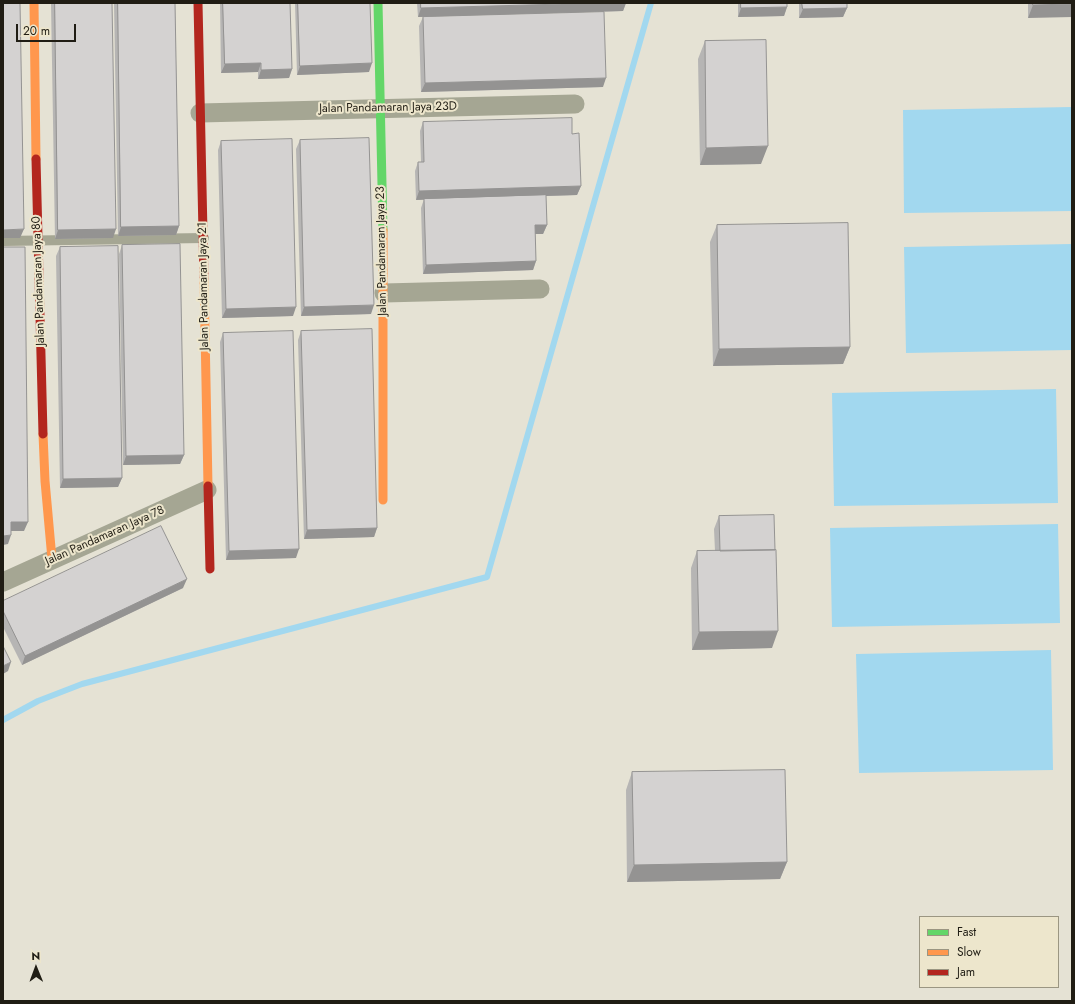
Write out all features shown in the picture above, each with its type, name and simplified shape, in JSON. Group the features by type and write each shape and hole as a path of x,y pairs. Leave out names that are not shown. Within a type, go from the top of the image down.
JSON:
{"street":[{"name":"Jalan Pandamaran Jaya 80","path":"34,3 37,240 45,481 52,559"},
{"name":"Jalan Pandamaran Jaya 21","path":"198,3 204,238 207,490 210,568"},
{"name":"Jalan Pandamaran Jaya 23","path":"378,3 384,293 384,500"},
{"name":"Jalan Pandamaran Jaya 23D","path":"200,112 575,104"},
{"path":"384,293 540,289"},
{"name":"Jalan Pandamaran Jaya 78","path":"3,582 207,490"}],"lane":[{"path":"3,241 204,238"}],"water":[{"path":"1072,107 1072,211 904,213 903,110"},
{"path":"1072,244 1072,350 906,353 904,247"},
{"path":"1056,389 1058,503 834,506 832,393"},
{"path":"1058,524 1060,623 832,627 830,528"},
{"path":"1051,650 1053,770 859,773 856,654"}],"building":[{"path":"3,3 20,3 24,229 3,230"},
{"path":"55,3 112,3 116,229 58,230"},
{"path":"118,3 175,3 179,226 121,227"},
{"path":"223,3 290,3 292,69 261,70 261,63 225,64"},
{"path":"298,3 370,3 372,63 300,66"},
{"path":"421,3 598,3 421,8"},
{"path":"741,3 787,3 787,7 741,8"},
{"path":"802,3 847,3 847,8 803,9"},
{"path":"1033,3 1072,3 1072,4 1033,5"},
{"path":"604,12 606,78 425,83 423,17"},
{"path":"766,40 768,146 706,148 705,41"},
{"path":"572,118 572,134 579,133 581,186 419,191 418,162 424,162 423,122"},
{"path":"369,138 374,305 304,307 300,140"},
{"path":"292,139 296,307 226,309 221,141"},
{"path":"546,195 547,225 535,225 536,261 426,265 424,199"},
{"path":"848,223 850,347 719,349 717,225"},
{"path":"180,244 184,455 126,456 122,245"},
{"path":"118,246 122,478 63,479 60,247"},
{"path":"3,247 25,247 28,522 11,522 11,535 3,536"},
{"path":"372,329 377,528 307,530 301,331"},
{"path":"293,331 299,549 229,551 223,333"},
{"path":"774,515 775,550 720,551 719,516"},
{"path":"161,526 187,579 25,656 3,611 3,601"},
{"path":"776,550 778,631 699,632 697,551"},
{"path":"3,646 11,662 3,666"},
{"path":"785,770 787,862 634,865 632,772"}],"waterway":[{"path":"3,720 38,701 82,684 487,577 651,3"}],"traffic: fast":[{"path":"378,3 383,230"}],"traffic: slow":[{"path":"34,3 36,159"},
{"path":"383,230 383,500"},
{"path":"204,279 208,486"},
{"path":"43,434 45,481 52,559"}],"traffic: jam":[{"path":"198,3 204,279"},
{"path":"36,159 43,434"},
{"path":"208,486 210,569"}]}
